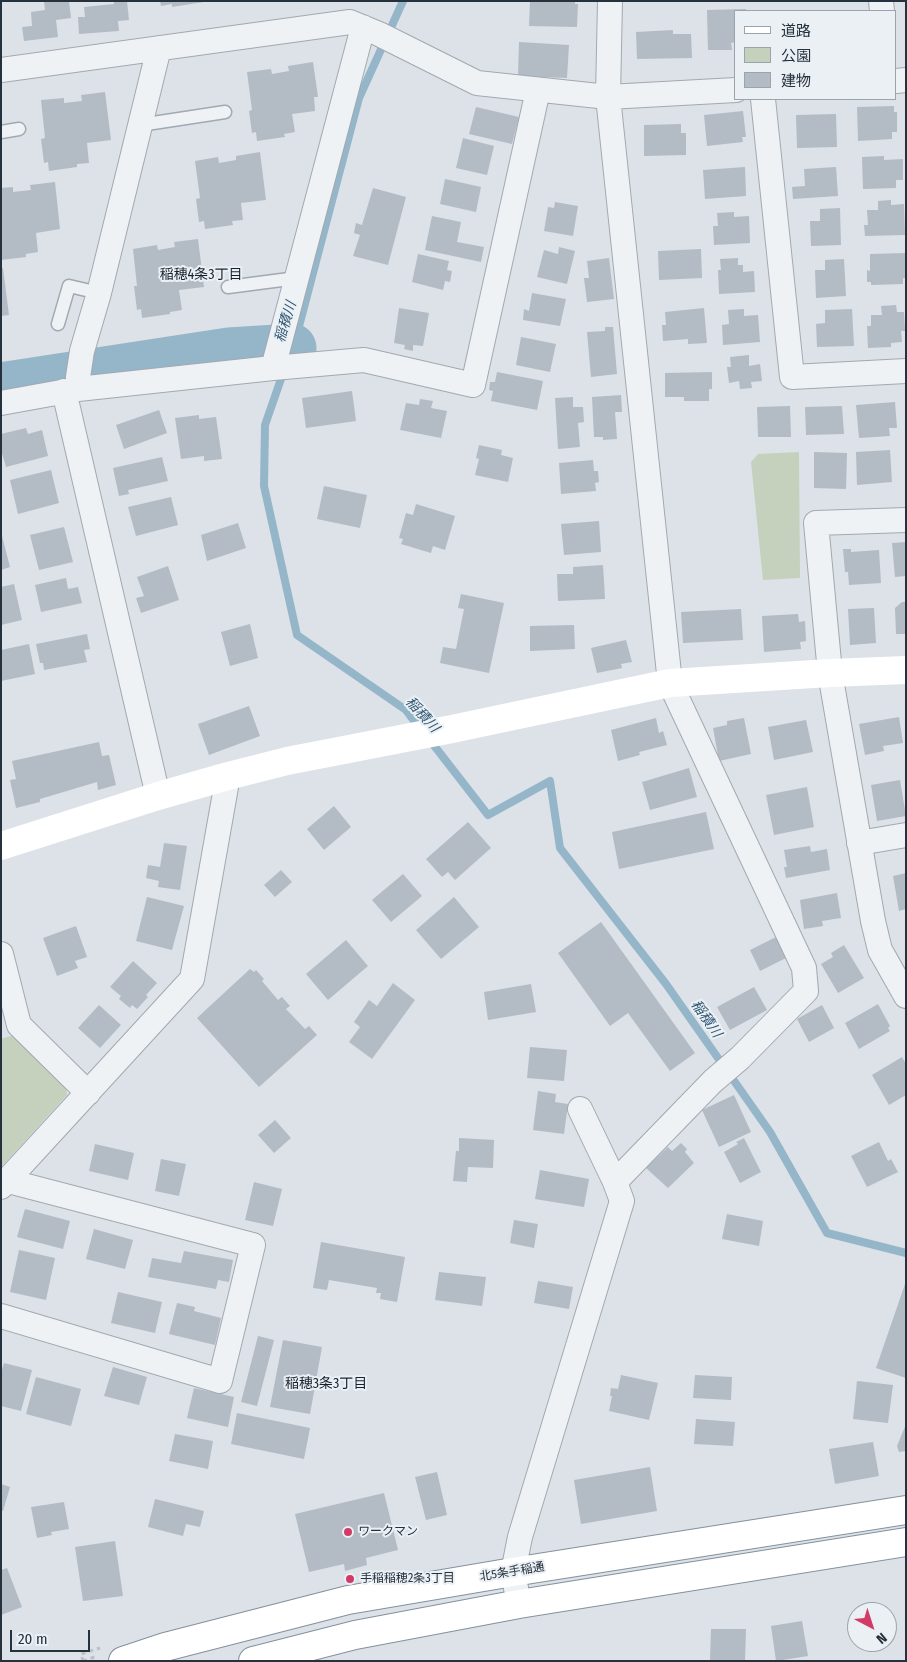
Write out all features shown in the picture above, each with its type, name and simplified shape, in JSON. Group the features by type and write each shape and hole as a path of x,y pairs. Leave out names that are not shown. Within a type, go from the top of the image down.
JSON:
{"main road":[{"path":"2,841 228,776 287,761 452,729 670,683 906,670"},
{"name":"北5条手稲通","path":"123,1661 164,1647 348,1600 906,1510"},
{"path":"253,1661 354,1635 519,1604 906,1542"}],"street":[{"path":"610,1 608,97 670,683 804,968 806,991 740,1058 713,1081 615,1182"},
{"path":"1,70 350,22 371,30 477,83 608,97 734,90"},
{"path":"277,358 297,278 371,30"},
{"path":"158,796 73,386 99,293 159,48"},
{"path":"1,403 73,386 277,358 304,365 364,360 473,385 538,90"},
{"path":"763,100 792,377 906,371"},
{"path":"906,520 816,523 830,673 873,922 880,950 906,996"},
{"path":"1,1316 220,1381 252,1246 4,1184 192,979 228,776"},
{"path":"859,843 906,835"},
{"path":"1,954 20,1025 88,1093"},
{"path":"519,1604 513,1572 520,1537 622,1201 615,1182 580,1109"}],"lane":[{"path":"140,125 225,112"},
{"path":"1,132 19,129"},
{"path":"228,287 297,278"},
{"path":"58,324 69,286 99,293"}],"path":[{"path":"81,1654 83,1661"}],"green space":[{"path":"799,452 800,578 763,580 751,462 758,454"},
{"path":"14,1035 66,1086 67,1095 1,1167 1,1039"}],"building":[{"path":"44,1 69,1 71,18 56,20 58,37 24,41 22,27 32,26 31,12 45,10"},
{"path":"114,1 127,1 129,20 118,21 119,31 79,34 78,17 85,17 84,7 114,4"},
{"path":"160,1 204,2 172,7 172,4 161,6"},
{"path":"530,1 575,1 575,4 578,4 577,27 529,26"},
{"path":"746,9 734,10 734,42 731,43 732,50 708,50 707,10"},
{"path":"673,30 673,34 691,34 692,58 637,59 636,32"},
{"path":"519,42 569,45 567,78 518,76"},
{"path":"313,62 318,97 314,97 315,111 292,114 295,132 284,134 285,137 257,141 256,132 252,133 249,111 252,110 247,72 271,69 272,74 289,71 288,66"},
{"path":"105,92 111,140 87,143 89,163 77,164 77,167 49,171 48,162 44,163 41,139 45,138 41,100 64,98 64,103 82,101 81,95"},
{"path":"894,106 894,112 897,112 897,132 892,132 892,139 858,141 857,107"},
{"path":"476,107 519,117 512,144 469,134"},
{"path":"743,111 746,137 742,137 743,142 707,146 704,115"},
{"path":"836,114 837,147 797,148 796,115"},
{"path":"681,124 681,133 686,133 686,155 644,156 644,125"},
{"path":"463,138 494,146 487,175 456,168"},
{"path":"260,152 266,200 241,203 243,220 232,221 233,225 205,229 204,221 199,222 196,199 200,198 195,161 218,157 219,163 236,160 236,156"},
{"path":"884,156 884,160 903,159 903,180 896,180 896,188 863,189 862,157"},
{"path":"745,167 746,196 705,199 703,170"},
{"path":"836,167 838,196 793,199 792,187 805,186 804,169"},
{"path":"445,179 481,187 476,212 440,204"},
{"path":"55,182 60,229 36,233 38,252 26,254 26,257 1,260 1,188 13,187 13,192 31,190 30,185"},
{"path":"373,188 406,197 388,265 353,256 360,235 354,233 356,223 362,225"},
{"path":"891,200 891,205 904,204 905,235 865,236 864,225 868,225 867,210 878,210 878,201"},
{"path":"555,202 578,206 573,236 544,231 548,207 554,208"},
{"path":"840,208 841,245 811,246 810,221 820,221 820,209"},
{"path":"734,212 734,217 749,216 750,243 714,245 713,226 718,226 717,213"},
{"path":"432,216 461,222 457,242 484,247 481,262 425,250"},
{"path":"198,239 204,287 179,290 182,310 170,312 170,314 142,318 141,309 137,310 134,286 137,286 133,249 157,245 158,250 175,247 174,242"},
{"path":"559,247 575,251 567,284 537,277 544,250 558,254"},
{"path":"701,249 702,278 659,280 658,251"},
{"path":"906,253 906,278 903,278 903,284 871,285 871,282 867,282 867,270 870,271 870,254"},
{"path":"418,254 449,261 447,270 452,271 450,282 445,281 443,290 412,282"},
{"path":"609,258 614,299 587,302 584,278 589,278 587,261"},
{"path":"738,258 738,265 743,265 743,272 754,271 755,292 719,294 718,270 721,270 720,259"},
{"path":"844,259 846,296 816,298 815,270 825,270 825,260"},
{"path":"1,268 3,268 9,315 1,316"},
{"path":"532,293 566,299 560,326 523,320 524,309 529,311"},
{"path":"896,305 897,312 904,312 905,331 901,331 902,342 891,343 891,347 868,348 867,326 871,326 871,315 882,315 881,306"},
{"path":"399,308 429,313 423,346 413,345 413,351 404,349 405,345 394,343"},
{"path":"704,308 707,343 688,344 688,339 663,341 662,325 666,325 665,312"},
{"path":"744,309 744,316 758,315 760,342 723,345 722,325 729,324 728,310"},
{"path":"852,309 854,346 817,347 816,324 825,323 825,310"},
{"path":"605,327 613,327 617,374 591,377 587,332 605,331"},
{"path":"521,337 556,344 550,372 516,365"},
{"path":"749,355 749,366 760,364 762,381 751,382 752,388 740,389 739,381 729,383 727,367 731,367 730,357"},
{"path":"497,372 543,381 537,410 491,401 493,391 489,390 490,382 495,382"},
{"path":"712,372 712,389 709,389 709,401 684,401 684,397 665,397 665,373"},
{"path":"352,391 356,421 306,428 302,398"},
{"path":"621,395 622,412 615,412 617,439 603,440 603,437 594,437 592,397"},
{"path":"573,397 573,407 583,407 584,422 578,423 580,447 558,449 555,398"},
{"path":"420,399 433,401 431,408 447,411 441,438 400,430 406,403 419,405"},
{"path":"895,402 897,428 889,428 890,436 859,438 856,405"},
{"path":"790,406 791,437 758,437 757,407"},
{"path":"842,406 844,434 806,435 805,407"},
{"path":"159,410 167,433 124,449 116,425"},
{"path":"199,415 199,419 216,417 222,459 204,461 204,456 181,459 175,418"},
{"path":"26,428 28,434 42,430 48,456 6,467 1,450 1,434"},
{"path":"479,445 502,450 501,455 513,458 508,482 475,475 479,459 476,458"},
{"path":"890,450 892,482 857,485 856,452"},
{"path":"814,452 847,453 846,489 814,488"},
{"path":"162,457 168,481 128,490 129,494 119,496 113,468"},
{"path":"593,460 594,471 598,471 599,482 595,483 596,491 561,494 559,463"},
{"path":"51,470 59,503 18,514 10,480"},
{"path":"324,486 367,495 360,528 317,519"},
{"path":"171,497 178,525 136,536 128,507"},
{"path":"416,504 455,516 445,550 433,546 431,553 401,544 403,539 399,538 406,513 413,515"},
{"path":"599,521 601,552 564,555 561,524"},
{"path":"238,523 246,548 207,561 201,535"},
{"path":"64,527 73,562 39,570 30,535"},
{"path":"1,532 10,567 1,570"},
{"path":"906,542 906,576 895,577 892,543"},
{"path":"843,549 851,549 851,552 879,550 881,583 849,585 848,572 845,572"},
{"path":"603,565 605,599 558,601 557,574 573,574 573,567"},
{"path":"168,566 179,600 141,613 136,598 144,596 137,577"},
{"path":"66,578 68,589 78,587 82,603 41,612 35,585"},
{"path":"14,584 22,620 1,625 1,587"},
{"path":"461,594 504,603 489,673 440,663 443,647 456,649 464,609 458,608"},
{"path":"902,602 906,602 906,634 896,634 895,608"},
{"path":"874,608 876,643 850,645 848,609"},
{"path":"741,609 743,640 683,643 681,612"},
{"path":"798,614 799,622 805,621 806,641 800,642 801,649 764,652 762,616"},
{"path":"250,624 258,658 230,666 221,632"},
{"path":"574,625 575,649 530,651 530,626"},
{"path":"87,634 90,649 84,650 87,662 44,670 43,663 40,663 36,644"},
{"path":"626,640 632,662 621,664 622,668 597,673 591,648"},
{"path":"29,644 35,674 1,681 1,650"},
{"path":"249,706 260,736 209,755 198,724"},
{"path":"899,717 903,743 883,746 884,751 865,755 859,724"},
{"path":"656,718 659,733 663,731 667,745 639,752 640,755 618,761 611,730"},
{"path":"744,718 751,754 719,761 713,728 727,725 727,721"},
{"path":"806,720 813,752 774,760 768,727"},
{"path":"99,742 102,756 109,755 116,785 98,790 97,782 40,799 40,802 16,808 10,780 16,779 12,761"},
{"path":"689,768 697,797 650,810 642,782"},
{"path":"900,780 906,816 877,821 871,785"},
{"path":"807,787 814,827 774,835 766,795"},
{"path":"334,806 351,827 324,850 307,829"},
{"path":"706,812 714,849 619,869 612,832"},
{"path":"468,822 491,848 455,880 448,872 442,877 426,859"},
{"path":"164,843 187,846 180,890 158,887 159,881 146,878 148,865 160,867"},
{"path":"810,846 811,852 827,849 830,870 786,878 784,867 787,867 784,850"},
{"path":"281,870 292,882 275,897 264,885"},
{"path":"906,873 906,909 899,911 893,876"},
{"path":"403,874 422,896 391,922 372,900"},
{"path":"837,893 841,918 822,921 823,926 804,929 800,900"},
{"path":"147,897 184,906 172,950 136,941"},
{"path":"454,897 479,927 441,959 416,930"},
{"path":"601,922 695,1053 670,1071 628,1013 610,1026 558,953"},
{"path":"76,926 87,957 75,961 78,968 57,976 43,938"},
{"path":"776,937 786,958 760,971 750,950"},
{"path":"346,940 368,966 328,1000 306,974"},
{"path":"844,945 864,978 838,993 821,964 833,957 831,953"},
{"path":"133,961 157,983 137,1009 132,1005 130,1008 119,999 121,996 110,987"},
{"path":"250,969 254,972 256,970 264,979 262,981 278,1000 282,997 290,1006 286,1009 305,1029 309,1026 317,1035 259,1087 197,1018"},
{"path":"393,983 415,1000 372,1059 349,1042 360,1027 354,1022 369,1000 377,1006"},
{"path":"531,984 536,1012 488,1020 484,992"},
{"path":"754,987 767,1010 730,1030 717,1007"},
{"path":"878,1004 890,1026 888,1028 890,1031 859,1049 845,1023"},
{"path":"99,1005 121,1025 100,1048 78,1028"},
{"path":"822,1005 834,1028 809,1042 797,1019"},
{"path":"530,1047 567,1050 564,1081 527,1078"},
{"path":"902,1057 906,1064 906,1095 889,1105 872,1075"},
{"path":"538,1091 556,1094 555,1102 568,1104 564,1134 533,1130"},
{"path":"734,1095 751,1132 719,1147 702,1110"},
{"path":"275,1120 291,1138 274,1153 258,1135"},
{"path":"459,1138 494,1140 493,1168 468,1167 467,1182 453,1181 456,1151 459,1151"},
{"path":"744,1138 761,1172 740,1183 724,1152"},
{"path":"879,1142 888,1161 891,1159 898,1172 867,1187 851,1156"},
{"path":"681,1143 687,1149 685,1152 694,1163 668,1188 646,1168 668,1147 672,1151"},
{"path":"95,1144 134,1153 128,1180 89,1171"},
{"path":"161,1159 186,1164 179,1196 155,1191"},
{"path":"540,1170 589,1179 584,1207 535,1199"},
{"path":"254,1182 282,1189 273,1226 245,1220"},
{"path":"25,1209 70,1221 63,1249 17,1237"},
{"path":"727,1214 763,1221 759,1246 722,1239"},
{"path":"514,1220 538,1224 534,1248 510,1243"},
{"path":"94,1229 133,1240 125,1269 86,1259"},
{"path":"321,1242 405,1257 397,1302 380,1299 381,1293 376,1293 377,1288 329,1280 327,1290 313,1288"},
{"path":"19,1250 55,1258 46,1300 10,1292"},
{"path":"184,1251 233,1260 229,1282 218,1280 216,1289 148,1277 152,1258 181,1263"},
{"path":"439,1272 486,1277 482,1306 435,1300"},
{"path":"538,1281 573,1287 569,1309 534,1303"},
{"path":"906,1284 906,1378 876,1368"},
{"path":"118,1292 162,1302 155,1333 111,1323"},
{"path":"177,1303 195,1307 194,1311 221,1318 215,1345 169,1334"},
{"path":"258,1336 274,1340 257,1406 241,1402"},
{"path":"283,1340 322,1347 310,1414 270,1407"},
{"path":"4,1363 32,1370 21,1411 1,1406 1,1373"},
{"path":"113,1367 147,1377 139,1405 104,1396"},
{"path":"621,1375 658,1383 649,1420 609,1411 612,1396 610,1396 611,1388 618,1389"},
{"path":"695,1375 732,1377 731,1400 693,1398"},
{"path":"36,1377 81,1389 71,1426 26,1414"},
{"path":"857,1381 893,1385 888,1423 853,1419"},
{"path":"194,1388 234,1397 228,1427 187,1418"},
{"path":"237,1413 310,1428 304,1459 231,1444"},
{"path":"696,1419 735,1422 733,1446 694,1444"},
{"path":"906,1424 906,1451 899,1452 897,1446"},
{"path":"175,1434 213,1441 208,1469 169,1461"},
{"path":"873,1442 879,1476 835,1484 829,1449"},
{"path":"650,1467 657,1511 581,1524 574,1480"},
{"path":"437,1472 447,1515 426,1520 415,1477"},
{"path":"1,1484 10,1487 3,1511 1,1511"},
{"path":"384,1493 398,1550 366,1558 367,1565 345,1571 344,1564 309,1572 295,1514"},
{"path":"155,1499 204,1511 200,1527 186,1524 183,1536 148,1527"},
{"path":"64,1502 69,1529 51,1532 52,1535 37,1538 31,1507"},
{"path":"115,1541 123,1596 83,1601 75,1547"},
{"path":"7,1568 22,1607 1,1615 1,1570"},
{"path":"802,1621 808,1656 776,1661 771,1626"},
{"path":"711,1629 746,1629 745,1661 710,1661"}],"waterway":[{"name":"稲積川","path":"403,1 359,98 298,330 265,425 264,486 297,635 406,710 421,730"},
{"path":"1,387 229,352 292,348"},
{"name":"稲積川","path":"429,739 488,815 550,781 560,848 666,984 770,1132 827,1233 906,1253"}],"place":[{"name":"ワークマン","path":"348,1532"},
{"name":"手稲稲穂2条3丁目","path":"350,1579"}],"district":[{"name":"稲穂4条3丁目","path":"201,275"},
{"name":"稲穂3条3丁目","path":"326,1384"}]}
